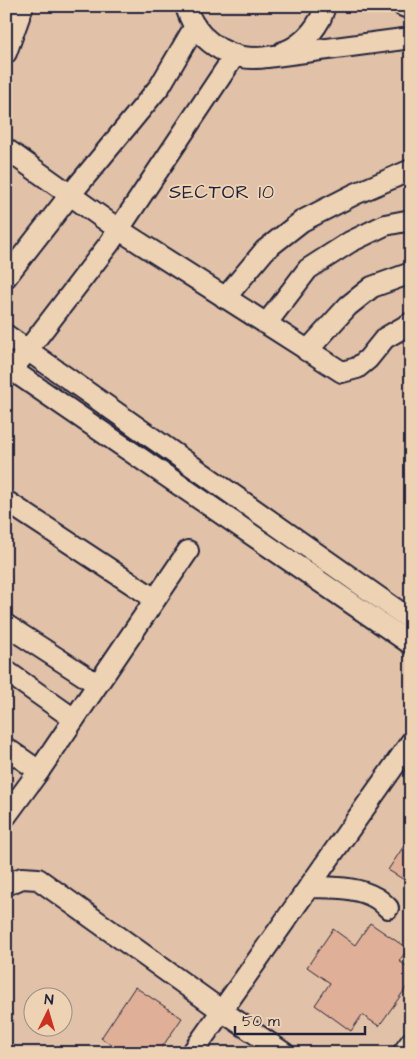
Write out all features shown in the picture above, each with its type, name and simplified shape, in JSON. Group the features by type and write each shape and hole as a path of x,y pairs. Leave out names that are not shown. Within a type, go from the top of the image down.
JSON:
{"street":[{"path":"6,53 23,6"},
{"path":"186,6 195,26 206,39 219,49 251,58 411,38"},
{"path":"267,57 288,51 306,39 319,22 325,6"},
{"path":"403,6 411,9"},
{"path":"6,277 70,195 160,86 195,26"},
{"path":"235,55 109,244 28,351 10,368 411,644"},
{"path":"6,149 118,229 342,372 357,368 368,359 385,338 411,323"},
{"path":"225,298 266,250 302,221 355,194 411,170"},
{"path":"266,324 308,269 350,242 385,225 411,220"},
{"path":"307,351 348,306 372,287 411,273"},
{"path":"6,335 411,620"},
{"path":"6,501 155,599"},
{"path":"6,816 39,771 188,551"},
{"path":"6,625 97,684"},
{"path":"6,671 74,718"},
{"path":"192,1053 309,887 404,765 411,742"},
{"path":"6,748 39,771"},
{"path":"6,885 22,878 38,880 284,1053"},
{"path":"309,887 354,890 377,898 388,908"},
{"path":"403,1053 411,1042"}],"shaded area":[{"name":"SECTOR 10","path":"6,6 411,6 411,1053 6,1053"}],"building":[{"path":"411,835 411,884 388,870"},
{"path":"370,923 408,949 399,961 411,969 411,981 379,1026 362,1015 351,1031 315,1005 330,983 307,967 333,929 355,945"},
{"path":"135,987 182,1018 158,1053 124,1053 101,1038"}],"district":[{"name":"SECTOR 10","path":"222,192"}]}
